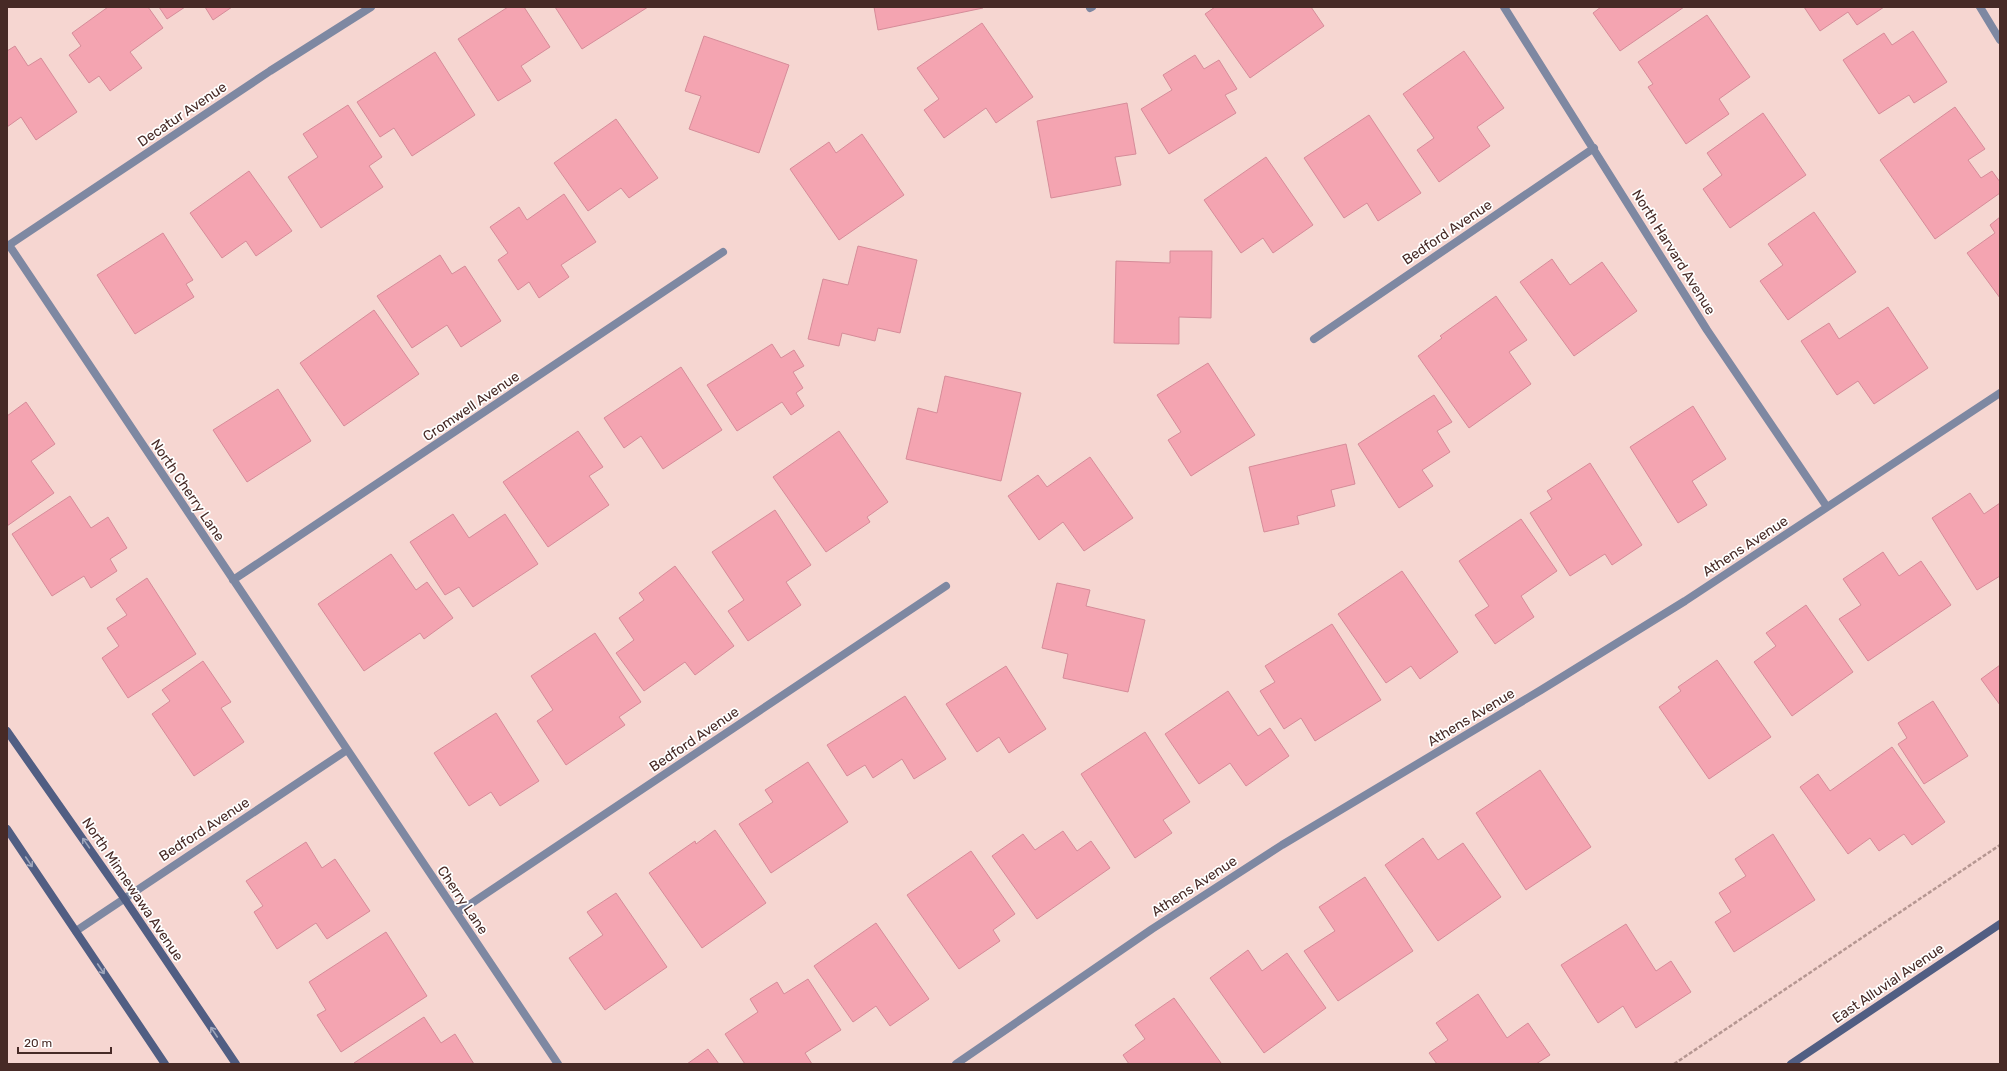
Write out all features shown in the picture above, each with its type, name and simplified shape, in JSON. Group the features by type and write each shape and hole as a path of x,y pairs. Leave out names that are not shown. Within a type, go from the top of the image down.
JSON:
{"main road":[{"name":"North Minnewawa Avenue","path":"7,731 124,898 236,1064"},
{"path":"7,829 164,1064"},
{"name":"East Alluvial Avenue","path":"1791,1064 2000,924"}],"street":[{"name":"Decatur Avenue","path":"9,245 270,71 371,7"},
{"name":"North Harvard Avenue","path":"1504,7 1708,330 1827,507"},
{"path":"1980,7 2000,40"},
{"name":"Bedford Avenue","path":"1314,339 1594,148"},
{"name":"North Cherry Lane","path":"9,245 347,750"},
{"name":"Cromwell Avenue","path":"233,580 724,252"},
{"name":"Athens Avenue","path":"956,1064 1152,929 1282,845 1541,690 1679,605 2000,394"},
{"name":"Bedford Avenue","path":"457,914 946,586"},
{"name":"Bedford Avenue","path":"76,931 347,750"},
{"name":"Cherry Lane","path":"347,750 558,1064"}],"path":[{"path":"1674,1064 2000,845"}],"building":[{"path":"108,7 148,7 163,28 130,52 142,68 110,91 99,76 89,83 69,55 81,46 72,33"},
{"path":"159,7 185,7 167,19"},
{"path":"205,7 232,7 213,20"},
{"path":"508,7 524,7 550,47 521,66 531,81 498,101 458,39"},
{"path":"555,7 648,7 582,49"},
{"path":"874,7 983,7 983,8 878,30"},
{"path":"1215,7 1311,7 1324,26 1250,78 1205,14"},
{"path":"1601,7 1684,7 1620,51 1593,13"},
{"path":"1804,7 1884,7 1857,25 1848,12 1820,31"},
{"path":"1707,15 1750,77 1719,99 1729,114 1686,144 1648,87 1653,84 1638,62"},
{"path":"982,23 1033,97 996,123 986,108 944,138 924,110 939,99 917,68"},
{"path":"1913,31 1947,82 1914,103 1909,95 1879,114 1843,60 1884,33 1892,45"},
{"path":"704,36 789,65 759,153 689,129 701,96 685,91"},
{"path":"15,46 28,66 41,58 77,112 36,140 21,117 7,127 7,51"},
{"path":"1464,51 1504,108 1477,127 1490,146 1439,182 1417,150 1434,138 1403,94"},
{"path":"435,52 475,115 412,156 394,128 380,137 357,102"},
{"path":"1195,55 1204,69 1219,60 1237,89 1225,95 1236,113 1169,154 1141,109 1172,90 1163,75"},
{"path":"1127,103 1136,154 1115,157 1121,185 1051,198 1037,121"},
{"path":"348,105 382,157 369,166 383,187 321,228 288,177 318,157 303,134"},
{"path":"1955,107 1985,149 1968,160 1981,178 1992,171 2000,182 2000,193 1935,239 1880,160"},
{"path":"1763,113 1806,175 1730,228 1703,189 1722,175 1707,153"},
{"path":"1369,115 1421,193 1378,221 1367,203 1344,218 1304,158"},
{"path":"616,119 658,178 629,198 621,188 588,211 554,163"},
{"path":"862,134 904,195 839,240 790,169 829,142 836,153"},
{"path":"1266,157 1313,225 1273,253 1263,238 1241,253 1204,200"},
{"path":"249,171 292,231 256,256 246,241 222,258 190,213"},
{"path":"564,194 596,242 561,265 569,277 539,298 529,282 518,290 498,260 508,253 490,227 519,207 527,220"},
{"path":"1814,212 1856,272 1788,320 1760,281 1783,265 1768,244"},
{"path":"2000,217 2000,298 1967,253 1995,233 1990,225"},
{"path":"163,233 193,280 186,284 194,297 135,334 97,275"},
{"path":"858,246 917,260 900,333 878,328 875,341 842,333 839,346 808,339 823,279 848,285"},
{"path":"1170,251 1212,251 1211,318 1179,317 1179,344 1114,343 1116,261 1170,263"},
{"path":"440,255 452,274 465,266 501,321 461,347 447,325 412,348 377,296"},
{"path":"1552,259 1570,285 1602,262 1637,311 1574,356 1520,282"},
{"path":"1496,296 1527,340 1509,352 1531,384 1469,428 1418,356 1442,338 1440,336"},
{"path":"1888,307 1928,368 1874,404 1858,381 1837,395 1801,341 1829,323 1839,339"},
{"path":"374,310 419,374 344,426 300,363"},
{"path":"772,344 781,358 794,350 804,366 793,372 803,388 796,393 804,406 791,415 782,402 737,431 707,385"},
{"path":"1208,363 1255,435 1191,476 1168,440 1181,432 1157,395"},
{"path":"681,367 722,430 663,469 641,436 624,448 604,418"},
{"path":"945,376 1021,393 1001,481 906,459 918,408 937,413"},
{"path":"278,389 311,441 247,482 213,430"},
{"path":"1434,395 1452,422 1437,431 1450,452 1422,470 1433,486 1399,508 1358,444"},
{"path":"26,402 55,444 31,461 54,493 7,526 7,416"},
{"path":"1693,406 1726,459 1692,481 1707,505 1678,523 1630,447"},
{"path":"578,431 603,467 589,476 609,505 548,547 503,482"},
{"path":"839,431 888,502 867,517 870,522 826,552 773,477"},
{"path":"1346,444 1355,484 1331,490 1335,506 1297,516 1299,524 1264,532 1249,467"},
{"path":"1090,457 1133,518 1084,551 1063,522 1039,540 1008,496 1038,475 1047,487"},
{"path":"1590,463 1642,545 1612,565 1605,554 1570,576 1530,513 1552,499 1547,491"},
{"path":"1970,493 1984,514 2000,503 2000,576 1977,590 1932,518"},
{"path":"70,496 91,528 108,517 127,548 110,559 117,571 91,588 84,576 52,596 12,534"},
{"path":"775,510 811,565 786,582 801,605 748,641 728,611 744,600 712,552"},
{"path":"453,514 469,538 505,514 538,564 473,607 459,587 445,595 410,542"},
{"path":"1521,519 1557,571 1521,596 1534,617 1495,644 1475,615 1489,606 1459,561"},
{"path":"1883,552 1899,576 1921,561 1951,605 1868,661 1839,619 1861,605 1843,579"},
{"path":"391,554 416,590 427,582 453,618 424,639 420,633 364,671 318,604"},
{"path":"675,566 734,646 695,675 685,662 644,691 616,653 634,640 619,618 644,600 639,593"},
{"path":"1402,571 1458,652 1420,679 1411,666 1386,683 1338,614"},
{"path":"147,578 196,654 128,698 102,658 119,646 107,628 127,615 116,599"},
{"path":"1057,583 1090,590 1086,606 1145,620 1128,692 1063,678 1068,654 1042,648"},
{"path":"1806,605 1853,672 1792,716 1754,662 1776,646 1766,633"},
{"path":"1332,624 1381,700 1315,741 1301,718 1284,729 1260,691 1275,682 1265,666"},
{"path":"595,633 641,702 619,717 625,725 566,765 537,721 553,710 531,676"},
{"path":"1717,660 1771,737 1709,779 1659,707 1681,691 1678,687"},
{"path":"203,661 231,702 221,708 244,742 194,776 152,714 170,701 162,690"},
{"path":"2000,665 2000,705 1981,679"},
{"path":"1006,666 1046,729 1009,753 999,737 977,752 946,704"},
{"path":"1228,691 1258,736 1270,728 1289,756 1246,786 1230,763 1199,784 1165,734"},
{"path":"905,696 946,759 914,779 902,759 873,778 865,765 847,776 827,745"},
{"path":"1933,701 1968,756 1924,784 1898,744 1907,738 1898,723"},
{"path":"496,713 539,781 500,806 491,792 469,806 434,753"},
{"path":"1145,732 1190,802 1163,820 1172,833 1135,858 1081,774"},
{"path":"1892,747 1945,822 1912,845 1904,834 1879,851 1870,838 1848,854 1800,787 1818,774 1830,791"},
{"path":"808,762 848,822 771,873 739,824 773,802 765,790"},
{"path":"1540,770 1591,847 1526,890 1476,813"},
{"path":"715,830 766,903 702,948 649,873 695,841 696,844"},
{"path":"1063,831 1077,851 1091,841 1110,868 1037,919 992,856 1023,834 1035,850"},
{"path":"1773,834 1815,900 1734,952 1715,922 1731,912 1719,893 1746,876 1735,859"},
{"path":"1423,838 1438,860 1463,843 1501,897 1438,941 1385,865"},
{"path":"306,842 322,868 335,859 370,911 327,939 316,923 277,949 254,912 263,906 246,881"},
{"path":"971,851 1015,914 993,930 1000,941 959,969 907,895"},
{"path":"1365,877 1413,951 1338,1001 1304,951 1335,931 1319,907"},
{"path":"616,893 667,967 605,1010 569,958 603,935 587,912"},
{"path":"876,923 929,999 890,1026 876,1006 853,1022 814,966"},
{"path":"1626,924 1656,971 1671,961 1691,992 1636,1028 1623,1006 1598,1023 1561,965"},
{"path":"386,932 427,996 341,1052 317,1015 326,1010 309,982"},
{"path":"1248,950 1262,971 1287,953 1326,1008 1264,1053 1210,978"},
{"path":"808,979 841,1030 805,1053 812,1064 745,1064 725,1034 758,1012 750,999 777,982 784,994"},
{"path":"1478,994 1507,1038 1528,1023 1550,1055 1536,1064 1437,1064 1429,1053 1448,1040 1436,1023"},
{"path":"1174,998 1221,1063 1220,1064 1129,1064 1123,1055 1145,1039 1135,1025"},
{"path":"424,1017 441,1043 455,1034 474,1064 354,1063"},
{"path":"708,1049 719,1064 687,1064"}]}
